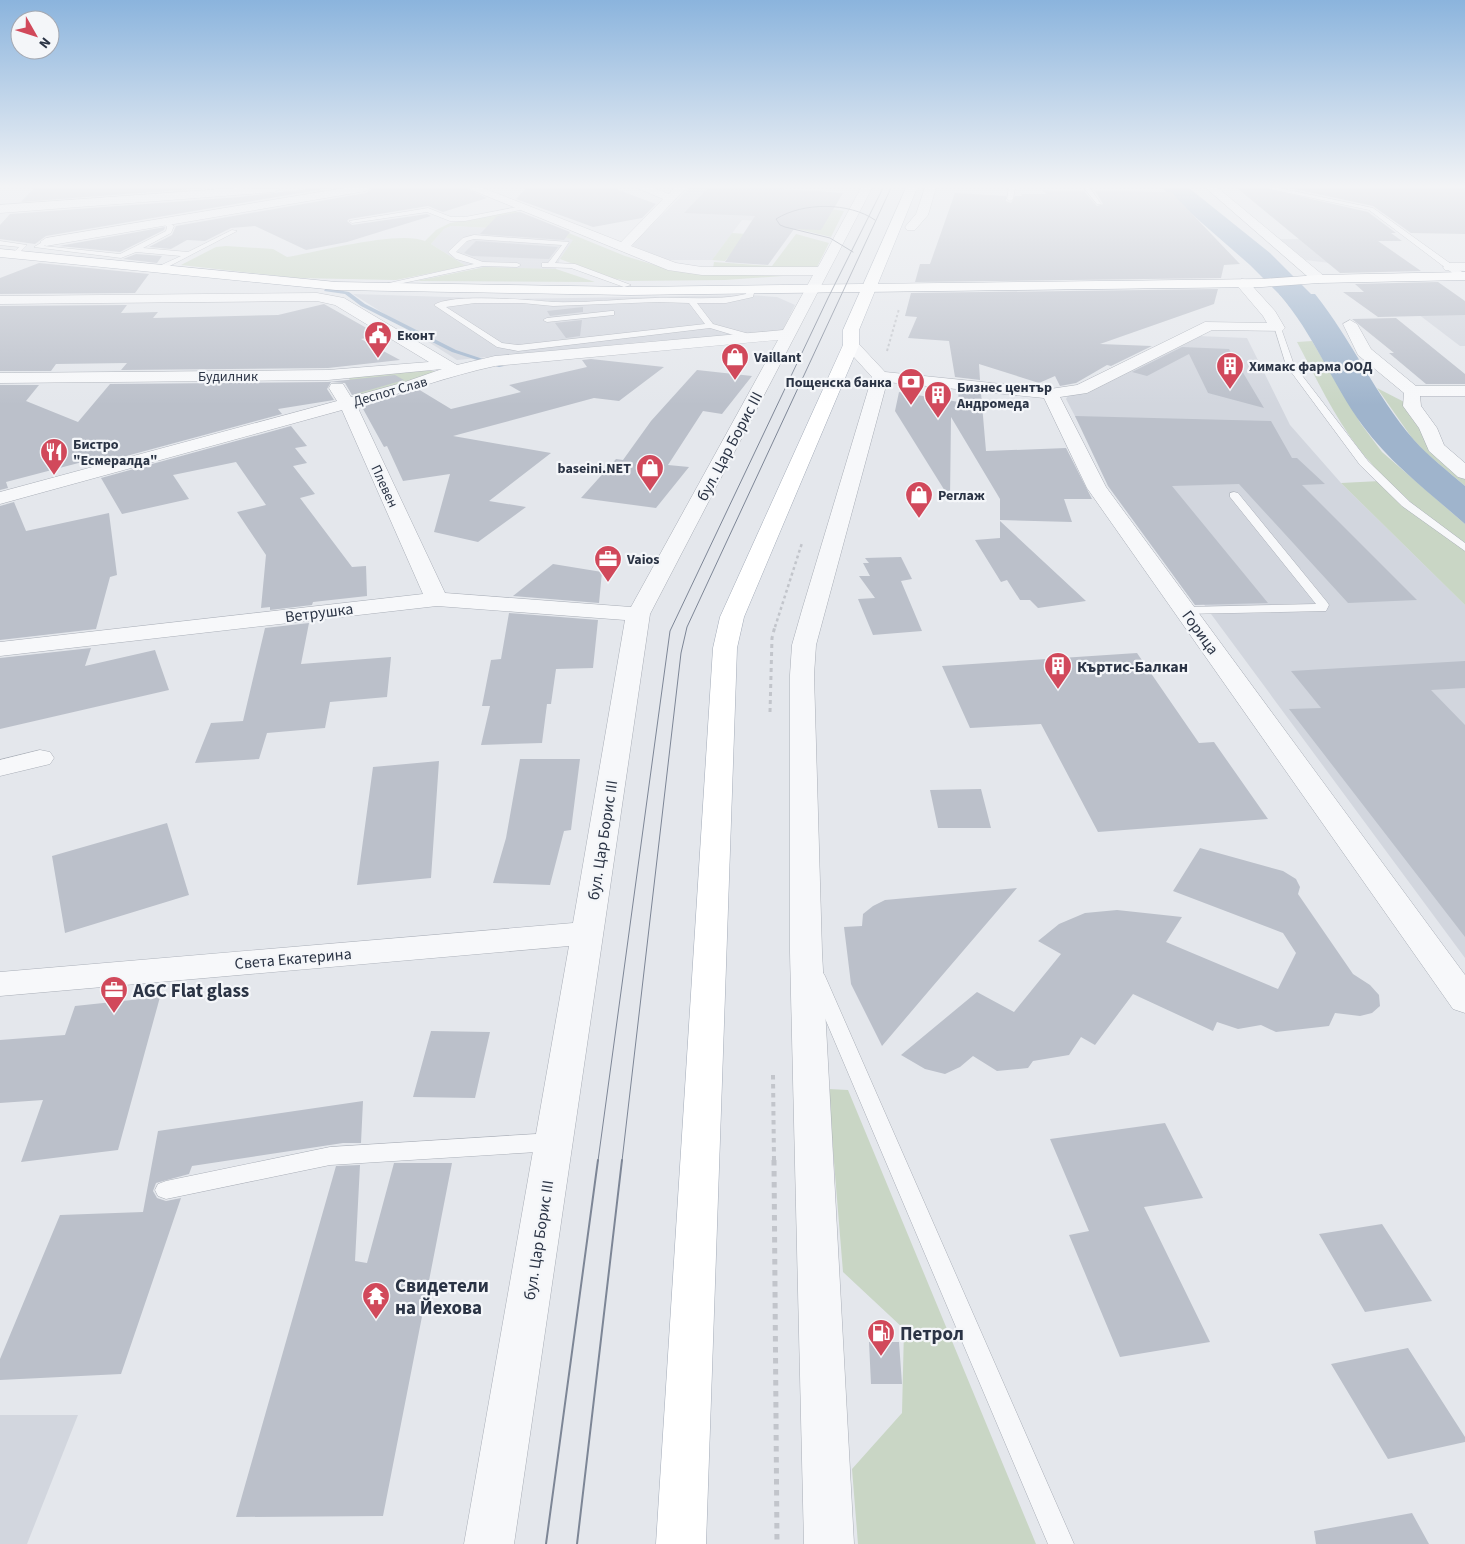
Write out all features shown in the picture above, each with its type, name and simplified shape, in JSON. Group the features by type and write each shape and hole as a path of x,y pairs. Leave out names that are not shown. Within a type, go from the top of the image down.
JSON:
{"main road":[{"path":"67,260 372,288 598,296 630,291 755,289 791,295 815,285"},
{"path":"681,1544 725,648 732,618 858,340 851,330 881,260"},
{"path":"598,296 627,285 815,285 871,283 892,280 1252,280 1464,273"},
{"path":"883,301 892,280"}],"street":[{"path":"652,260 687,270 815,285"},
{"name":"бул. Цар Борис III","path":"489,1544 638,614 828,260"},
{"path":"1297,260 1319,279"},
{"path":"1450,267 1464,273"},
{"path":"1252,280 1278,328"},
{"path":"0,300 317,297 339,302 455,370"},
{"path":"1350,324 1364,352 1412,391 1465,391"},
{"path":"858,340 883,366 1050,394 1081,389 1210,325 1278,328"},
{"name":"Деспот Слав","path":"0,498 411,386 475,365 495,361 789,334"},
{"name":"Будилник","path":"0,378 328,375 435,366 455,370"},
{"path":"829,1544 806,952 802,675 804,645 883,366"},
{"name":"Плевен","path":"328,375 347,403 437,599"},
{"path":"1412,391 1412,406 1428,428 1436,447 1465,473"},
{"name":"Горица","path":"1050,394 1097,488 1465,1000"},
{"name":"Ветрушка","path":"0,649 437,599 638,614"},
{"path":"0,768 40,758"},
{"name":"Света Екатерина","path":"0,984 587,933"}],"lane":[{"path":"160,269 177,260"},
{"path":"469,260 483,264"},
{"path":"552,260 547,265 572,266 627,285"},
{"path":"1441,260 1450,267"},
{"path":"372,288 483,264 516,265"},
{"path":"750,337 710,326 630,332 518,348 500,345 438,305 475,301 545,303 598,296 726,301 750,295 755,289"},
{"path":"547,320 613,316 598,296"},
{"path":"692,301 710,326"},
{"path":"545,303 543,316 553,327"},
{"path":"1278,328 1290,365 1364,463 1406,504 1465,548"},
{"path":"560,334 566,341"},
{"path":"1186,611 1322,608 1323,604 1234,495"},
{"path":"806,952 1061,1544"},
{"path":"166,1190 330,1156 553,1142"}],"path":[{"path":"883,366 900,302"}],"shaded area":[{"path":"457,260 560,260 556,269 479,268 466,266"},
{"path":"1305,260 1334,260 1330,263"},
{"path":"353,294 513,299 750,295 777,297 795,305 782,332 652,341 457,360"},
{"path":"1418,314 1465,314 1465,346 1460,346"},
{"path":"1198,336 1247,338 1290,425 1341,483 1465,605 1465,958 1115,484 1088,441 1066,399 1069,394"},
{"path":"0,1415 78,1415 27,1544 0,1544"}],"green space":[{"path":"191,260 457,260 466,266 396,280 297,278 181,265"},
{"path":"563,260 638,260 671,270 708,274 783,276 725,280 628,281 611,278"},
{"path":"776,260 820,260 817,267 713,268 714,262 772,266"},
{"path":"485,267 556,269 595,282 416,281"},
{"path":"1312,341 1361,424 1382,452 1465,524 1465,605 1341,483 1380,481 1375,468 1362,453 1333,410 1297,342"},
{"path":"421,369 437,372 356,397 349,378"},
{"path":"1377,388 1412,406 1465,473 1465,486 1425,452 1412,438"},
{"path":"828,1089 848,1090 1036,1544 858,1544 852,1469 902,1413 904,1329 843,1272"}],"water":[{"path":"1279,294 1315,294 1341,330 1400,423 1426,452 1465,486 1465,524 1411,478 1374,440 1352,410 1303,326"}],"building":[{"path":"132,260 159,260 157,263"},
{"path":"726,260 772,260 768,265 725,262"},
{"path":"931,260 1236,260 1240,264 1224,265 1221,278 915,282 920,264 930,264"},
{"path":"1324,260 1405,260 1421,271 1340,273"},
{"path":"39,263 149,274 135,293 0,294 0,278"},
{"path":"1438,282 1465,301 1465,315 1378,317 1343,292 1364,292 1355,284"},
{"path":"1218,289 1214,304 1100,344 1152,346 1111,366 1107,365 1076,383 1060,386 1055,376 1039,383 979,364 980,380 955,377 949,341 908,338 917,317 905,316 911,293"},
{"path":"324,304 379,335 361,339 400,360 328,368 121,370 127,363 56,364 51,371 0,371 0,306 127,305 121,313 158,312 153,318 278,315"},
{"path":"583,307 583,312 550,316 547,311"},
{"path":"1396,318 1465,374 1465,384 1426,384 1389,353 1394,353 1352,319"},
{"path":"582,320 580,336 566,338 555,323"},
{"path":"1182,347 1229,349 1264,408 1208,393 1189,354 1147,376 1132,372"},
{"path":"591,359 664,367 619,401 594,398 453,436 551,453 489,501 526,507 478,542 434,532 450,474 403,481 387,446 384,447 362,407 418,389 451,409 521,392 509,385 587,367 582,360"},
{"path":"697,370 752,376 722,414 703,411 668,465 689,467 656,508 581,498 616,459 623,460 651,421"},
{"path":"395,375 404,380 352,395 345,383 331,382 327,389 334,400 278,409 282,414 93,465 90,460 6,482 8,488 0,490 0,385 39,385 26,401 78,422 110,384 328,382"},
{"path":"958,391 981,393 986,451 1066,448 1092,499 1064,499 1072,522 1000,520 1000,499 951,417 950,499 895,411 899,392 959,402"},
{"path":"1075,416 1271,421 1292,458 1297,458 1325,484 1302,485 1417,600 1348,603 1239,484 1172,486 1268,603 1195,605 1108,486"},
{"path":"291,426 307,446 295,448 307,463 293,466 315,494 300,498 352,567 366,566 367,596 313,602 312,605 270,610 270,607 261,608 266,555 237,512 266,505 236,462 173,475 189,499 122,514 101,478"},
{"path":"14,502 26,531 109,513 117,575 110,577 96,629 0,640 0,506"},
{"path":"1000,521 1086,601 1038,608 1030,600 1020,600 1007,580 1001,582 975,540 1000,538"},
{"path":"901,557 912,579 901,581 922,631 873,635 858,599 875,598 859,576 870,576 863,563 869,563 865,558"},
{"path":"553,564 602,572 599,603 513,596"},
{"path":"509,613 598,620 593,668 556,669 551,704 547,704 542,743 481,745 490,706 482,706 491,660 501,659"},
{"path":"309,623 301,664 391,657 387,697 330,702 325,728 267,733 259,759 195,763 211,723 243,721 265,628"},
{"path":"91,648 85,666 155,650 169,690 0,729 0,658"},
{"path":"1137,653 1199,743 1214,742 1268,819 1098,832 1041,724 970,728 942,666"},
{"path":"1465,661 1465,688 1431,690 1465,725 1465,937 1289,709 1321,708 1291,671"},
{"path":"520,759 580,759 571,830 564,831 550,885 493,883 506,838"},
{"path":"439,761 431,878 357,885 373,767"},
{"path":"981,789 991,828 938,828 930,790"},
{"path":"167,823 189,895 65,933 52,856"},
{"path":"1200,848 1283,871 1296,879 1300,887 1298,894 1353,974 1370,985 1379,995 1380,1006 1372,1013 1360,1016 1335,1013 1329,1026 1276,1032 1261,1025 1238,1029 1217,1022 1213,1031 1133,994 1095,1045 1081,1037 1069,1055 1033,1061 1028,1068 997,1071 973,1056 960,1067 945,1074 925,1069 901,1055 977,992 1014,1012 1061,954 1038,941 1059,924 1085,913 1117,910 1182,917 1166,942 1278,989 1296,953 1283,933 1173,891"},
{"path":"1017,888 882,1046 851,984 844,927 862,926 863,914 885,900"},
{"path":"160,997 118,1150 21,1162 43,1100 0,1103 0,1040 65,1035 75,1006"},
{"path":"431,1031 490,1032 475,1098 413,1097"},
{"path":"363,1101 361,1143 343,1143 192,1166 189,1174 156,1183 153,1191 157,1198 166,1201 181,1198 121,1374 0,1380 0,1359 60,1215 143,1212 158,1131"},
{"path":"1165,1123 1203,1198 1144,1207 1210,1342 1120,1357 1069,1235 1089,1231 1050,1139"},
{"path":"394,1163 452,1163 383,1516 236,1517 336,1166 360,1165 355,1261 367,1263"},
{"path":"1382,1224 1432,1301 1365,1312 1319,1234"},
{"path":"869,1342 899,1342 902,1384 871,1384"},
{"path":"1408,1348 1465,1437 1465,1442 1388,1459 1331,1364"},
{"path":"1412,1513 1429,1544 1316,1544 1314,1531"}],"waterway":[{"path":"1261,260 1306,306 1342,360"},
{"path":"326,290 347,293 363,305 454,351 501,366"}],"tram line":[{"path":"598,1161 670,631 847,260"},
{"path":"622,1161 681,653 687,627 858,260"},
{"path":"546,1544 598,1160"},
{"path":"577,1544 622,1160"}],"place":[{"name":"Еконт","path":"378,359"},
{"name":"Vaillant","path":"735,381"},
{"name":"Химакс фарма ООД","path":"1230,390"},
{"name":"Пощенска банка","path":"911,406"},
{"name":"Бизнес център Андромеда","path":"938,419"},
{"name":"Бистро \"Есмералда\"","path":"54,476"},
{"name":"baseini.NET","path":"650,492"},
{"name":"Реглаж","path":"919,519"},
{"name":"Vaios","path":"608,583"},
{"name":"Къртис-Балкан","path":"1058,690"},
{"name":"AGC Flat glass","path":"114,1014"},
{"name":"Свидетели на Йехова","path":"376,1320"},
{"name":"Петрол","path":"881,1357"}]}
